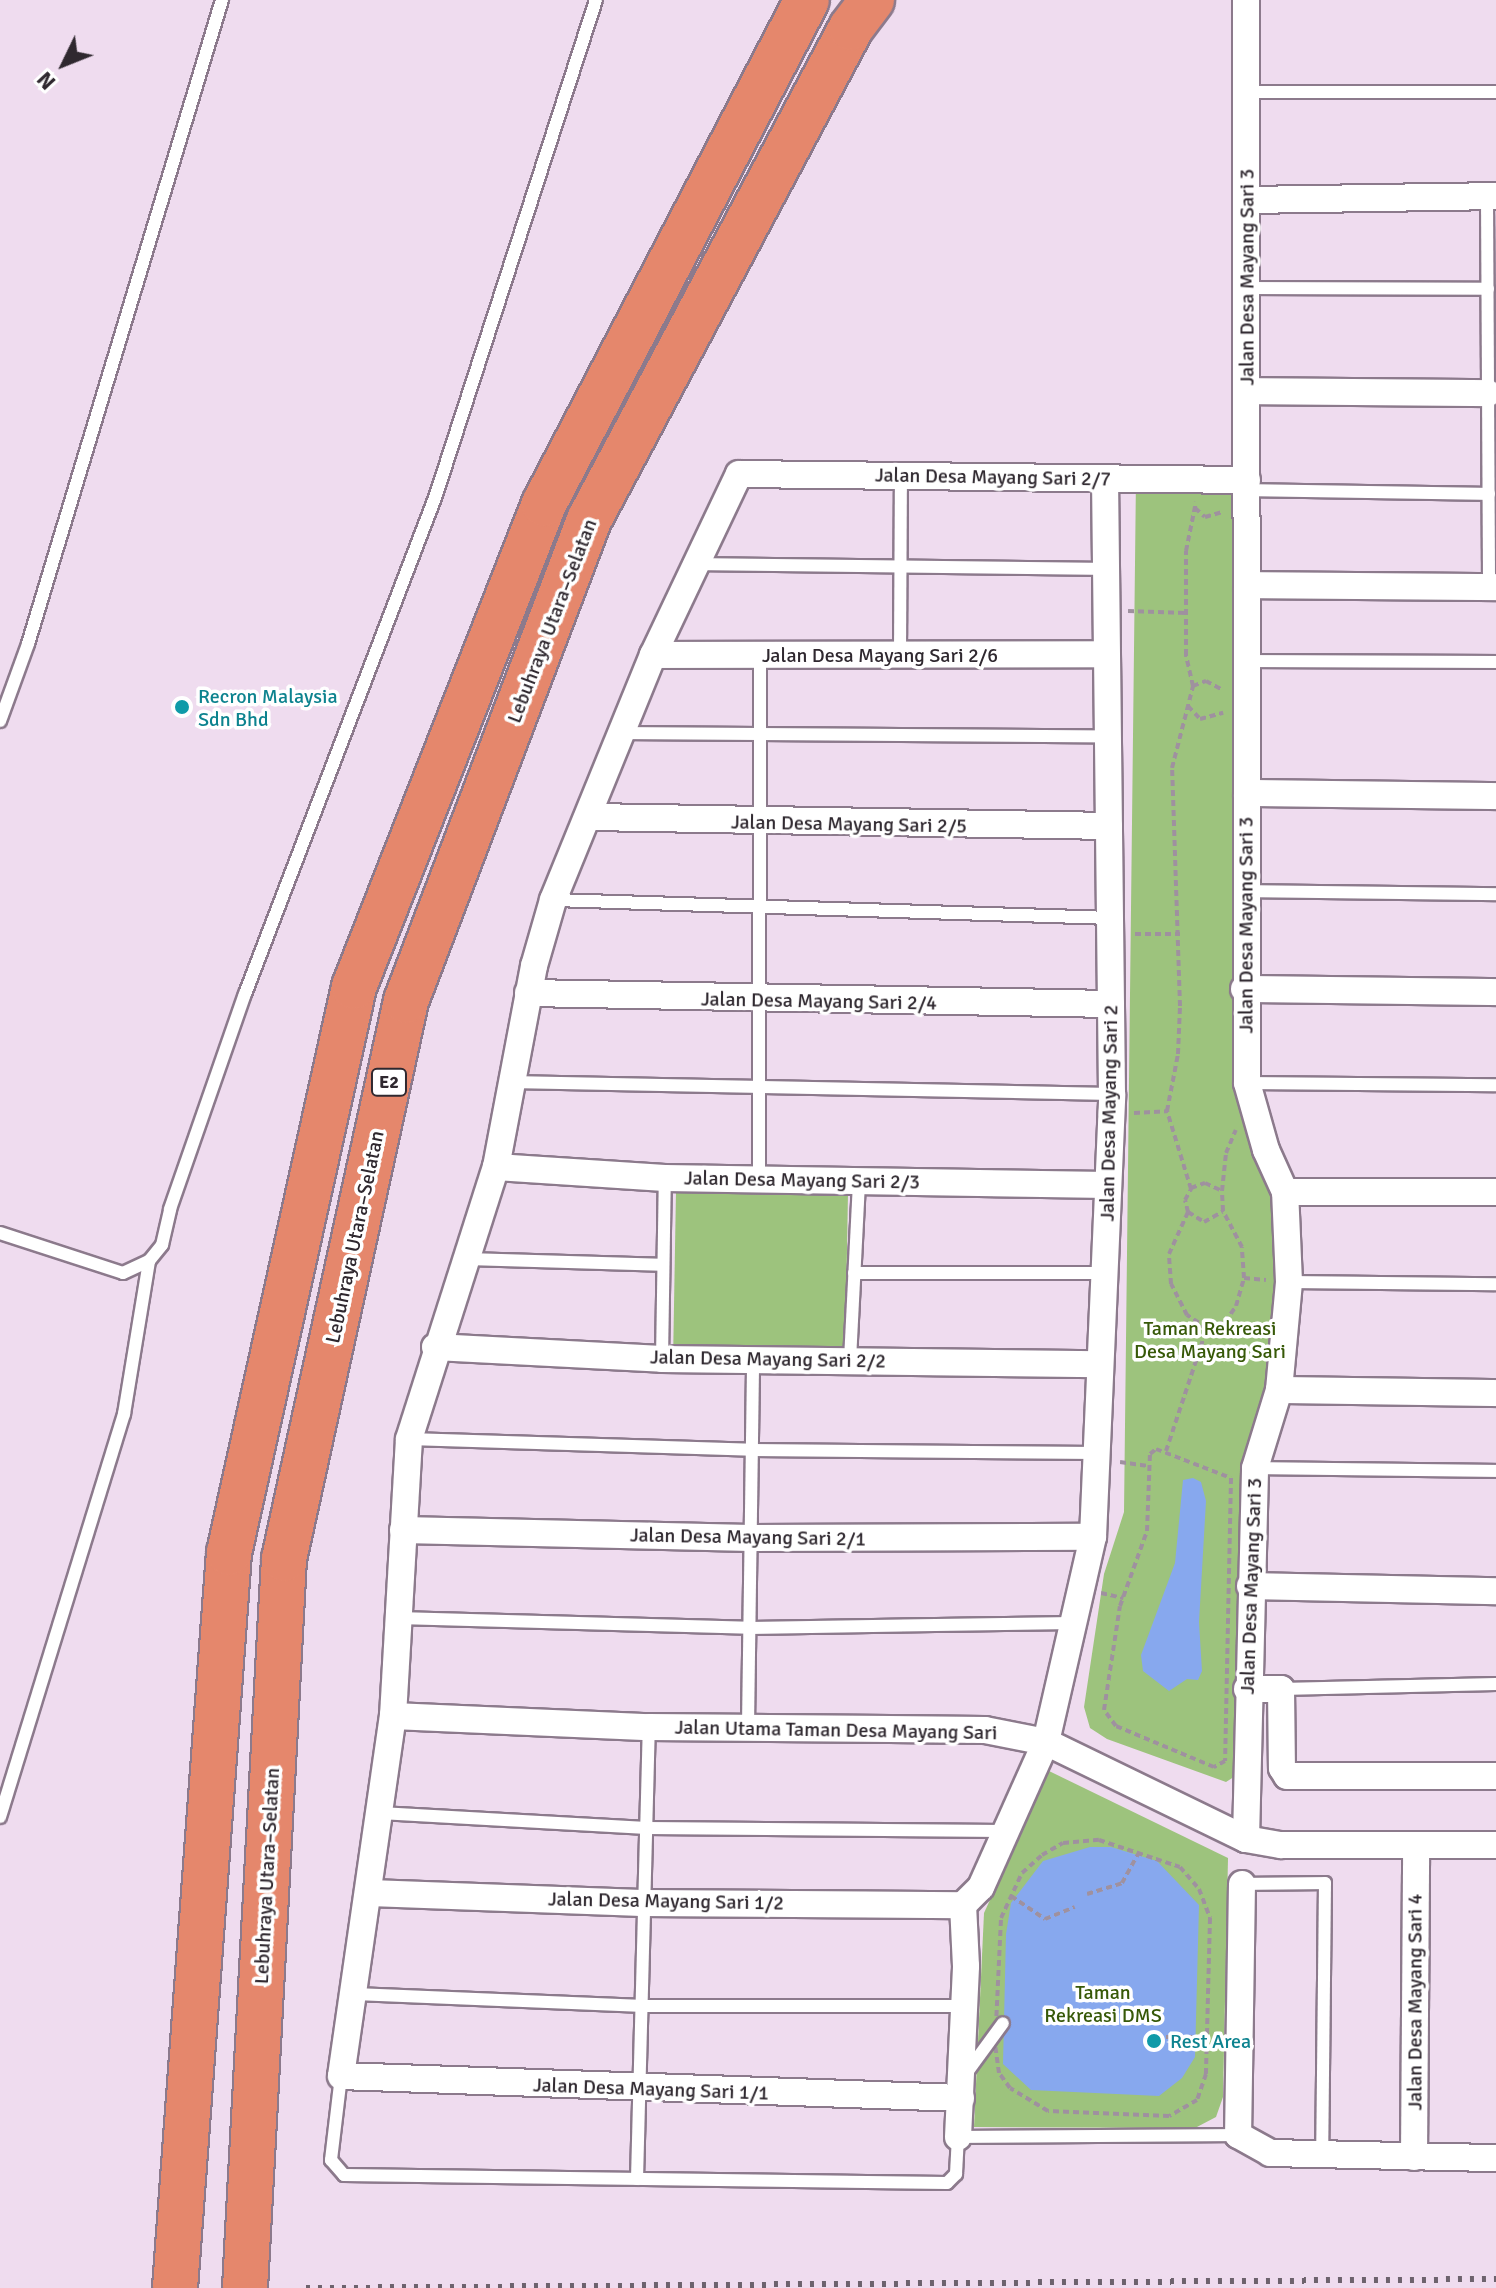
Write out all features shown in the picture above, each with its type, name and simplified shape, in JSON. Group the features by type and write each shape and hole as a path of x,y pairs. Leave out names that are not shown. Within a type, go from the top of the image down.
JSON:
{"highway":[{"path":"176,2272 229,1553 354,987 544,504 807,0"},
{"name":"Lebuhraya Utara–Selatan","path":"246,2274 284,1559 406,1001 589,520 851,28 872,0"}],"street":[{"name":"Jalan Desa Mayang Sari 3","path":"1246,0 1247,793 1244,989 1247,1083 1266,1150 1285,1192 1289,1282 1279,1390 1255,1468 1247,1689 1246,1839"},
{"path":"1247,200 1492,196"},
{"path":"1247,391 1488,393"},
{"name":"Jalan Desa Mayang Sari 2/7","path":"696,564 739,474 1105,478 1247,485"},
{"name":"Jalan Desa Mayang Sari 2","path":"963,1905 981,1887 1046,1742 1093,1537 1112,1104 1105,478"},
{"path":"341,2076 370,1893 393,1716 409,1439 435,1347 496,1167 528,993 553,900 590,817 653,655 696,564"},
{"path":"1247,585 1493,587"},
{"name":"Jalan Desa Mayang Sari 2/6","path":"653,655 1106,654"},
{"path":"1247,793 1496,796"},
{"name":"Jalan Desa Mayang Sari 2/5","path":"590,817 760,824 1109,826"},
{"path":"1244,989 1496,992"},
{"name":"Jalan Desa Mayang Sari 2/4","path":"528,993 759,1001 1111,1004"},
{"name":"Jalan Desa Mayang Sari 2/3","path":"496,1167 665,1178 1108,1185"},
{"path":"1285,1192 1496,1192"},
{"name":"Jalan Desa Mayang Sari 2/2","path":"435,1347 662,1359 1100,1364"},
{"path":"1279,1390 1496,1393"},
{"name":"Jalan Desa Mayang Sari 2/1","path":"403,1530 751,1538 1093,1537"},
{"path":"1250,1586 1496,1591"},
{"path":"1247,1689 1281,1689 1282,1768 1287,1776 1496,1776"},
{"name":"Jalan Utama Taman Desa Mayang Sari","path":"393,1716 649,1727 985,1730 1046,1742 1246,1839 1281,1845 1416,1848 1496,1845"},
{"name":"Jalan Desa Mayang Sari 4","path":"1414,2157 1416,1848"},
{"path":"1242,1884 1238,2135 1270,2153 1496,2158"},
{"name":"Jalan Desa Mayang Sari 1/2","path":"370,1893 642,1903 963,1905"},
{"path":"958,2137 964,2006 963,1905"},
{"name":"Jalan Desa Mayang Sari 1/1","path":"341,2076 643,2090 961,2090"}],"lane":[{"path":"0,721 28,644 222,0"},
{"path":"0,1233 123,1273 149,1261 162,1245 170,1209 245,994 436,495 596,0"},
{"path":"1247,92 1496,92"},
{"path":"1492,196 1488,393 1493,587"},
{"path":"1247,288 1488,289"},
{"path":"900,654 901,476"},
{"path":"1247,485 1489,494"},
{"path":"696,564 1106,569"},
{"path":"759,1178 760,655"},
{"path":"1247,661 1496,662"},
{"path":"623,733 1108,736"},
{"path":"1244,891 1496,894"},
{"path":"553,900 1110,926"},
{"path":"510,1082 759,1087 1112,1104"},
{"path":"1247,1083 1496,1085"},
{"path":"662,1359 665,1178"},
{"path":"850,1360 859,1180"},
{"path":"465,1259 663,1265"},
{"path":"0,1817 124,1414 149,1261"},
{"path":"854,1273 1104,1273"},
{"path":"1289,1282 1496,1284"},
{"path":"748,1726 753,1358"},
{"path":"409,1439 752,1450 1097,1456"},
{"path":"1255,1468 1496,1471"},
{"path":"398,1618 749,1628 1074,1623"},
{"path":"1281,1689 1496,1684"},
{"path":"637,2179 643,2090 642,1903 649,1727"},
{"path":"380,1813 647,1828 1004,1831"},
{"path":"1242,1884 1325,1883 1322,2155"},
{"path":"355,1994 644,2006 964,2006"},
{"path":"961,2090 999,2028"},
{"path":"341,2076 331,2160 344,2175 947,2183 956,2174 958,2137 1238,2135"}],"path":[{"path":"1191,1189 1167,1111 1178,1054 1180,934 1172,768 1193,686 1186,655 1186,551 1195,508"},
{"path":"1106,610 1186,613"},
{"path":"1193,686 1206,681 1221,685 1227,697"},
{"path":"1188,705 1200,719 1225,711 1228,727"},
{"path":"1110,926 1180,934"},
{"path":"1112,1104 1167,1111"},
{"path":"1207,1328 1225,1322 1236,1306 1244,1278 1242,1247 1223,1211 1222,1191 1226,1153 1241,1119"},
{"path":"1207,1328 1187,1315 1171,1284 1169,1254 1188,1212 1185,1200 1191,1189 1205,1183 1222,1191"},
{"path":"1188,1212 1204,1222 1223,1211"},
{"path":"1166,1451 1207,1328"},
{"path":"1166,1451 1231,1478 1225,1761 1214,1767 1116,1726 1104,1710 1120,1606 1147,1531 1150,1466 1150,1454 1166,1451"},
{"path":"1097,1456 1150,1466"},
{"path":"1099,1840 1140,1851 1180,1867 1199,1889 1210,1918 1208,2037 1197,2100 1169,2116 1048,2111 1010,2088 999,2073 1001,1918 1022,1873 1063,1843 1099,1840"},
{"path":"1087,1894 1122,1883 1140,1851"},
{"path":"1011,1896 1045,1919 1075,1907"},
{"path":"1166,2037 1208,2037"}],"green space":[{"name":"Taman Rekreasi Desa Mayang Sari","path":"1254,476 1248,1069 1290,1193 1292,1342 1250,1466 1240,1773 1226,1782 1107,1739 1090,1728 1084,1707 1104,1574 1124,1512 1136,477"},
{"path":"676,1191 848,1194 845,1350 673,1347"},
{"name":"Taman Rekreasi DMS","path":"1049,1771 1228,1858 1223,2097 1216,2117 1195,2128 974,2127 984,1913"}],"water":[{"path":"1193,1478 1201,1482 1206,1501 1199,1622 1202,1671 1198,1680 1187,1679 1169,1691 1143,1671 1141,1655 1175,1563 1183,1480"},
{"path":"1090,1847 1111,1847 1157,1861 1199,1905 1195,2057 1182,2078 1159,2096 1031,2090 1003,2064 1006,1934 1011,1903 1043,1861"}],"railway":[{"path":"306,2288 1496,2279"}],"place":[{"name":"Recron Malaysia Sdn Bhd","path":"182,707"},
{"name":"Rest Area","path":"1154,2041"}]}
